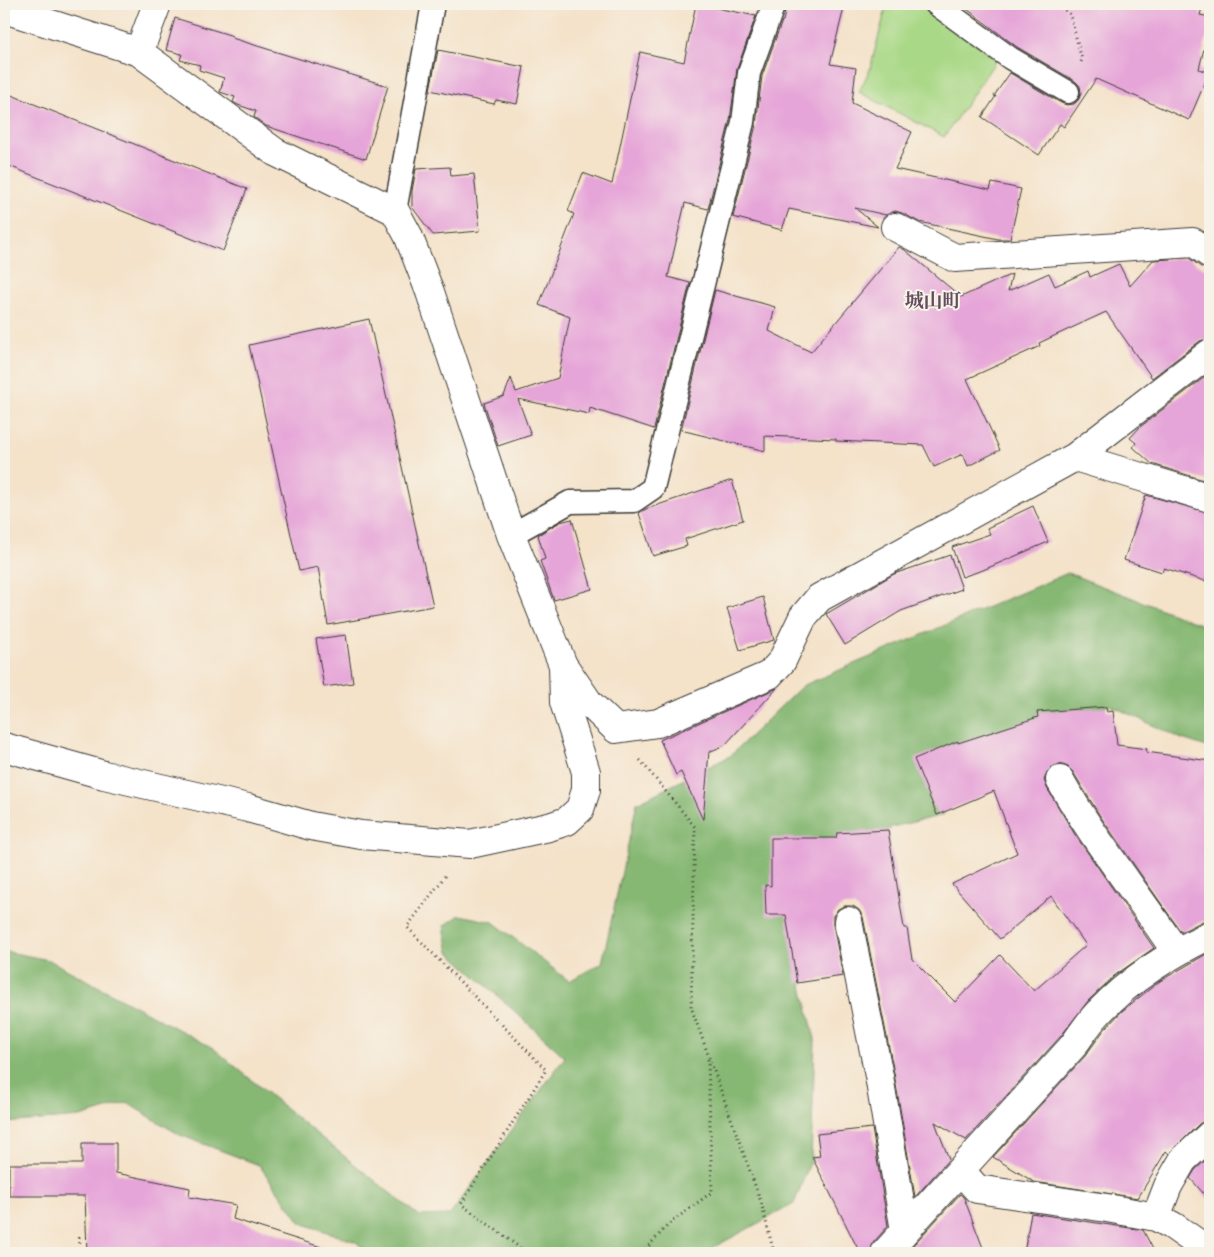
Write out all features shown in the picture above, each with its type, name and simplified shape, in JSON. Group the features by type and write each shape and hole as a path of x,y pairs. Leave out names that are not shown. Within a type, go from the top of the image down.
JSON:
{"street":[{"path":"139,52 157,4"},
{"path":"4,9 139,52 275,152 395,211 408,236 430,292 511,535 563,665 589,703 616,729 658,723 769,675 782,661 804,618 819,598 1075,458 1210,353"},
{"path":"895,227 955,258 1193,242 1210,254"},
{"path":"1075,458 1210,498"},
{"path":"4,747 104,775 248,808 311,826 361,835 470,844 549,827 567,821 580,809 586,790 586,772 564,702 563,665"},
{"path":"1060,780 1079,814 1176,952"},
{"path":"848,921 879,1076 905,1231"},
{"path":"885,1253 1073,1046 1097,1013 1128,984 1176,952 1210,936"},
{"path":"1156,1217 1168,1186 1183,1160 1210,1134"},
{"path":"961,1171 977,1189 1156,1217 1173,1226 1210,1252"}],"lane":[{"path":"395,211 433,4"},
{"path":"511,535 570,502 634,500 653,488 743,122 749,73 774,4"},
{"path":"936,4 1010,58 1068,92"}],"path":[{"path":"1057,4 1070,14 1082,60 1068,92"},
{"path":"616,729 695,827 691,1007 761,1202 774,1253"},
{"path":"470,844 407,927 546,1070 461,1204 527,1253"},
{"path":"642,1253 670,1223 712,1192 708,1054"},
{"path":"79,1237 81,1253"}],"green space":[{"path":"887,4 922,4 997,59 944,137 859,92 870,69"},
{"path":"1068,573 1210,628 1210,748 1182,739 1110,705 1021,735 966,764 943,815 892,827 827,888 795,958 815,1039 811,1160 794,1204 703,1253 368,1253 356,1242 301,1223 259,1165 180,1135 127,1103 80,1117 4,1123 4,951 49,960 213,1048 419,1216 450,1215 565,1057 449,952 444,926 460,915 493,922 569,981 602,963 637,803 730,756 802,686"}],"building":[{"path":"696,4 756,16 737,69 730,120 708,209 685,203 668,277 690,283 654,429 590,408 589,414 518,399 531,435 498,446 484,403 504,396 511,378 516,392 558,378 570,317 539,305 574,214 568,211 583,173 612,184 640,52 684,62"},
{"path":"787,4 845,4 830,64 856,68 852,103 912,132 895,169 990,190 992,183 1021,189 1010,239 998,239 919,222 895,211 886,215 855,208 878,227 789,209 782,230 733,217 756,125 762,76 783,21"},
{"path":"960,4 1203,4 1200,15 1210,17 1210,24 1199,69 1209,73 1189,120 1096,79 1064,127 1060,124 1039,155 982,117 996,96 994,96 1010,73 1067,105 1074,104 1079,99 1081,93 1080,86 1075,81 1017,47"},
{"path":"175,18 233,36 232,38 388,86 366,159 266,126 254,117 256,111 233,102 235,97 220,92 224,78 199,70 200,65 180,60 182,54 166,50"},
{"path":"438,50 524,67 517,104 496,100 494,104 430,90"},
{"path":"4,92 247,189 223,251 4,164"},
{"path":"450,167 451,176 474,174 480,231 433,235 412,207 412,191 416,169"},
{"path":"899,247 961,297 1012,274 1008,291 1049,273 1055,286 1088,271 1090,277 1119,264 1130,286 1153,260 1189,258 1201,267 1210,269 1210,338 1200,341 1152,378 1106,312 1039,343 1040,346 967,379 1000,450 968,466 963,454 934,467 923,445 765,436 765,451 681,430 715,290 775,307 769,331 811,352"},
{"path":"369,319 433,606 328,625 318,567 299,571 249,345"},
{"path":"1210,373 1210,482 1152,464 1133,447 1136,443 1130,438 1140,427"},
{"path":"732,480 743,520 685,539 687,546 653,556 639,513"},
{"path":"1146,495 1210,513 1210,564 1205,581 1164,568 1162,572 1124,560"},
{"path":"1033,506 1048,542 962,577 952,547 990,534 987,528"},
{"path":"572,519 592,589 554,600 540,561 545,559 538,535 560,522"},
{"path":"950,555 962,589 901,611 845,645 826,614 894,574"},
{"path":"763,597 774,640 740,650 727,608"},
{"path":"346,635 353,683 324,687 316,639"},
{"path":"777,688 725,745 709,752 703,820 681,772 676,775 660,740"},
{"path":"1106,707 1107,712 1113,711 1117,745 1147,749 1146,752 1210,761 1210,919 1181,932 1100,816 1073,772 1068,767 1060,764 1052,767 1047,772 1044,780 1047,788 1074,833 1154,948 1114,976 1088,1001 1061,1036 966,1140 935,1122 949,1159 915,1197 894,1073 863,917 859,910 853,906 844,906 838,909 833,916 843,976 797,983 786,915 766,915 765,885 771,886 771,838 836,838 837,833 888,830 904,928 907,928 912,959 955,1002 1000,955 1034,991 1086,945 1051,896 1000,939 952,884 1017,853 994,791 937,815 914,759 958,741 958,743 1038,717 1037,712"},
{"path":"1210,952 1210,1120 1199,1124 1169,1154 1166,1151 1138,1198 1034,1182 993,1157 1085,1056 1104,1030 1122,1011 1160,981"},
{"path":"872,1128 888,1226 873,1243 870,1253 860,1253 812,1157 820,1156 817,1134"},
{"path":"82,1143 116,1143 116,1173 190,1188 189,1197 236,1205 233,1219 321,1247 320,1253 87,1253 85,1196 9,1196 9,1164 82,1164"},
{"path":"1210,1156 1210,1201 1190,1178 1195,1170"},
{"path":"960,1194 964,1198 985,1253 906,1253"},
{"path":"1031,1213 1143,1230 1155,1253 1024,1253"}],"district":[{"name":"城山町","path":"933,300"}]}
